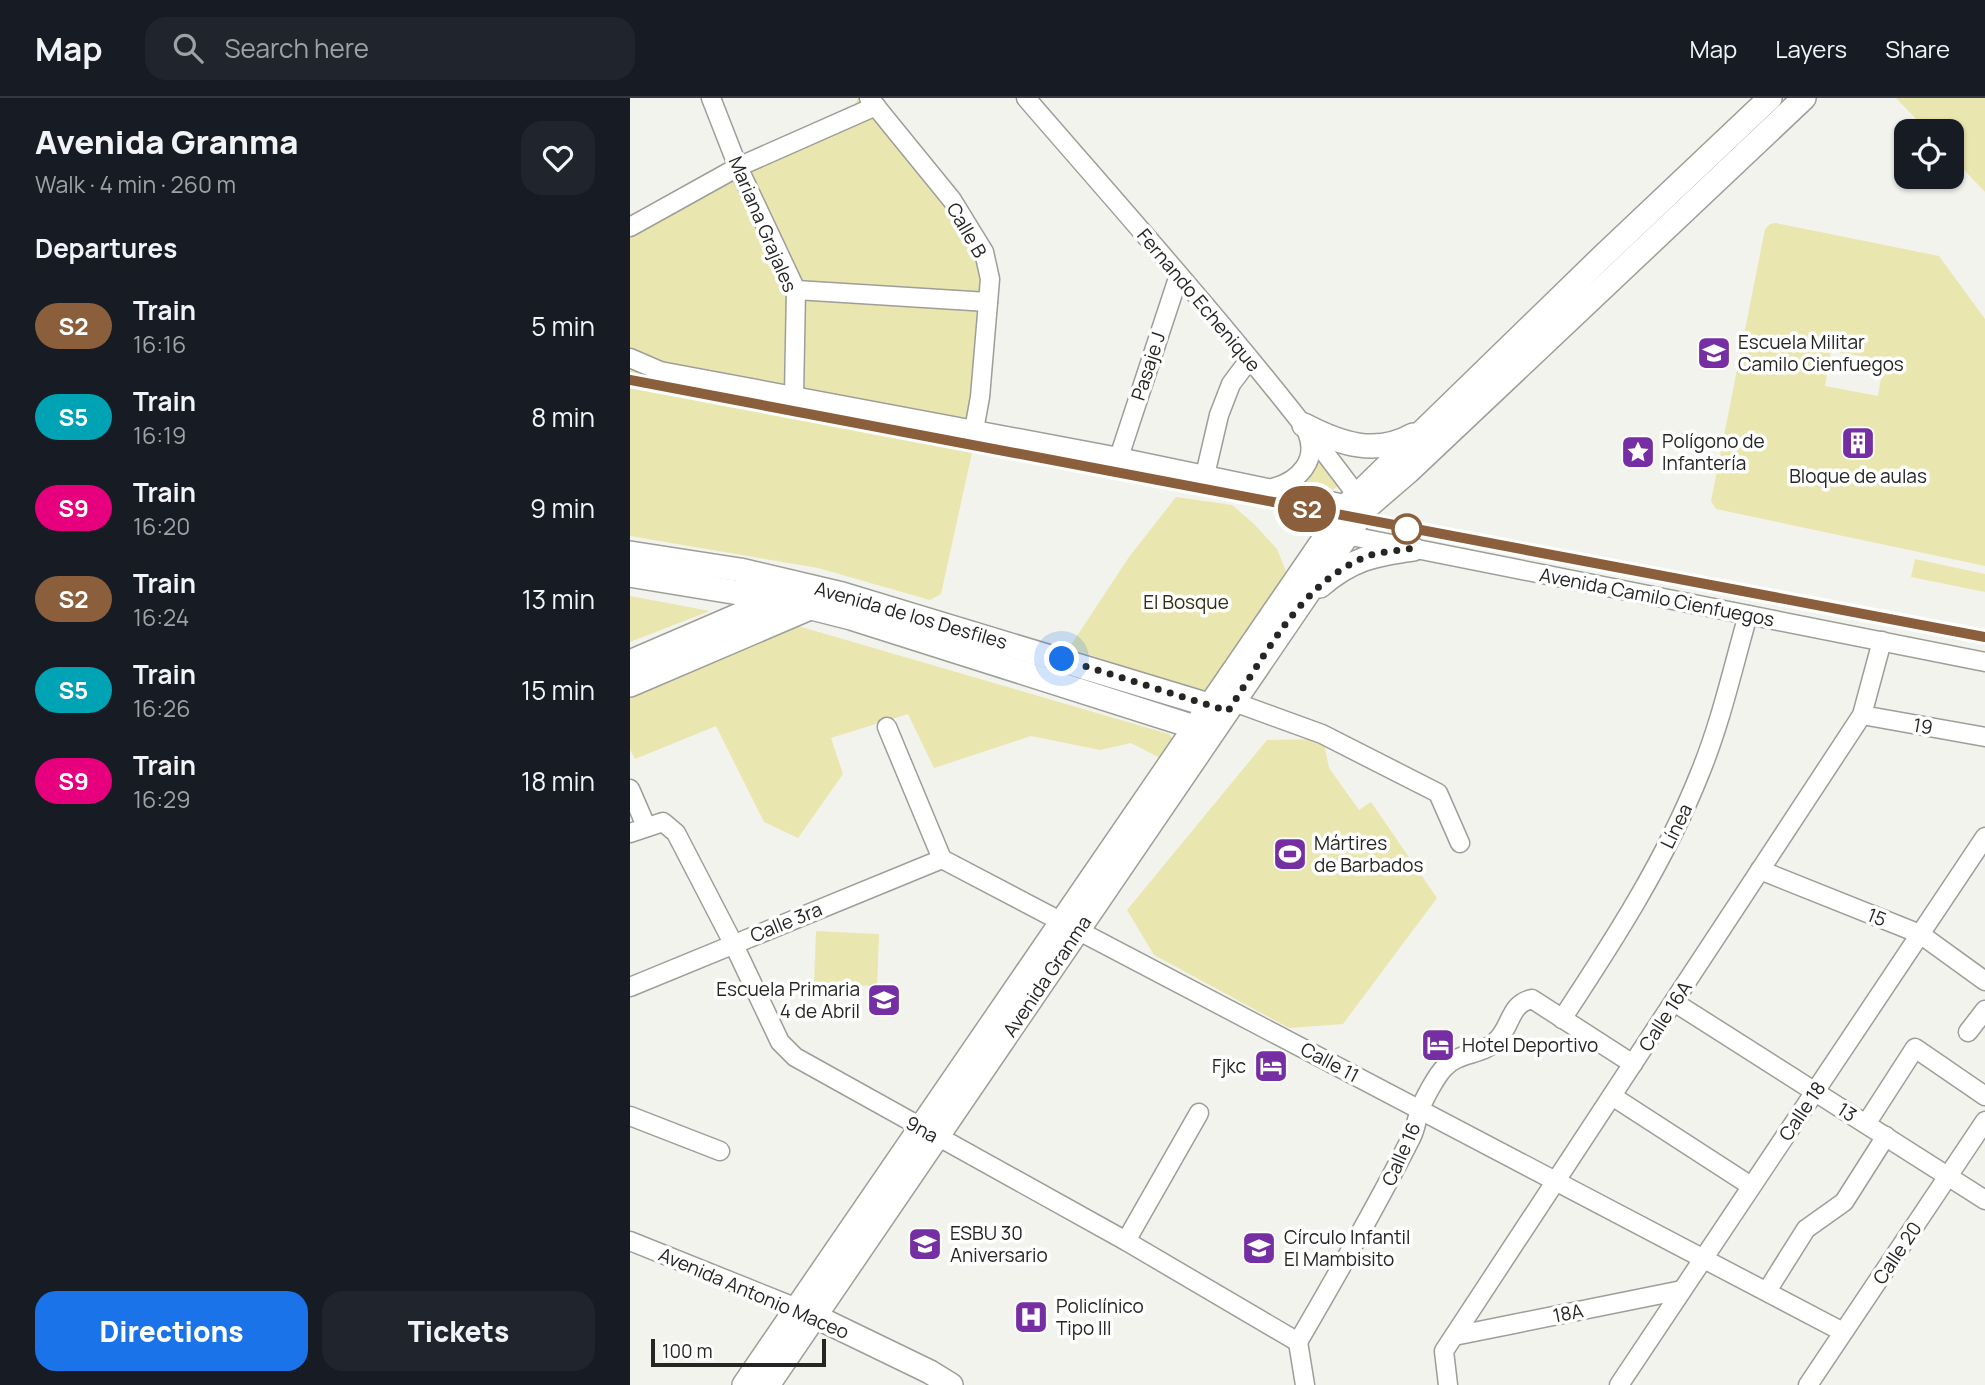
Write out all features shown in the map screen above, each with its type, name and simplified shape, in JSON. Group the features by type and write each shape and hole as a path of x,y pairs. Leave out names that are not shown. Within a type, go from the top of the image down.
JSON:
{"main road":[{"name":"Avenida Granma","path":"744,1385 806,1312 1205,730 1302,602 1356,502 1428,426 1770,98"},
{"name":"Avenida Granma","path":"1356,502 1409,471 1804,98"},
{"path":"1304,425 1327,438 1367,447 1399,442 1428,426"},
{"name":"Avenida Granma","path":"1224,706 1338,534"},
{"path":"1302,602 1326,581 1354,563 1372,555 1413,548"},
{"name":"Avenida de los Desfiles","path":"630,553 740,570 812,597 1037,651 1224,706"},
{"path":"630,575 776,599 812,597"},
{"path":"630,685 812,597"},
{"name":"Avenida de los Desfiles","path":"812,597 851,618 1205,730"},
{"path":"630,662 776,599"},
{"path":"1029,674 1037,651"},
{"name":"Avenida Granma","path":"768,1385 806,1312"},
{"name":"Avenida Antonio Maceo","path":"806,1312 925,1378 951,1385"}],"street":[{"name":"Mariana Grajales","path":"711,98 738,167 796,290 794,395"},
{"name":"Fernando Echenique","path":"1026,98 1304,425 1356,502"},
{"path":"630,227 738,167 873,102"},
{"name":"Calle B","path":"873,102 952,200 984,252 990,279 974,430"},
{"name":"Pasaje J","path":"1119,457 1179,275"},
{"path":"796,290 988,302"},
{"path":"630,358 660,371 1356,502"},
{"path":"1206,475 1230,384 1250,360"},
{"path":"1271,488 1292,481 1306,467 1311,445 1304,425"},
{"name":"Avenida Camilo Cienfuegos","path":"1338,534 1985,662"},
{"name":"Línea","path":"1562,1019 1614,939 1674,831 1701,772 1748,615"},
{"name":"Calle 16A","path":"1448,1385 1444,1352 1862,715 1882,641"},
{"path":"1224,706 1322,734 1437,793 1460,843"},
{"name":"19","path":"1862,715 1985,737"},
{"path":"887,727 942,859"},
{"name":"9na","path":"630,789 638,830 663,822 676,833 780,1042 795,1057 1126,1241 1298,1342"},
{"name":"Calle 18","path":"1619,1385 1985,836"},
{"name":"Calle 11","path":"942,859 1843,1332"},
{"name":"Calle 3ra","path":"630,987 942,859"},
{"name":"15","path":"1760,870 1920,934 1985,981"},
{"name":"Calle 16","path":"1298,1342 1380,1199 1415,1131 1420,1109 1444,1068 1464,1055 1486,1049 1500,1038 1515,1008 1523,1001 1532,999 1562,1019"},
{"name":"13","path":"1674,1002 1985,1200"},
{"path":"1968,1032 1985,1010"},
{"path":"1562,1019 1633,1064"},
{"path":"1866,1124 1915,1048 1985,1097"},
{"path":"1612,1096 1751,1186"},
{"path":"1126,1241 1199,1113"},
{"path":"630,1116 720,1152"},
{"name":"Calle 20","path":"1808,1385 1985,1121"},
{"path":"1767,1292 1806,1228 1844,1202 1886,1136"},
{"name":"Avenida Antonio Maceo","path":"630,1241 806,1312"},
{"name":"18A","path":"1454,1336 1682,1290"},
{"path":"1298,1342 1305,1385"}],"green space":[{"path":"858,98 869,98 984,252 977,430 941,594 930,600 818,568 630,536 630,214 848,119"},
{"path":"1896,98 1985,98 1985,192 1964,170 1964,119 1916,119"},
{"path":"1770,224 1939,256 1985,319 1985,566 1716,509 1711,501 1765,229","holes":["1831,351 1884,360 1878,396 1825,386"]},
{"path":"1317,449 1339,478 1337,487 1327,493 1294,486"},
{"name":"El Bosque","path":"1176,497 1232,505 1277,549 1288,576 1212,695 1069,648 1129,557"},
{"path":"1915,559 1985,574 1985,592 1911,577"},
{"path":"630,596 710,611 630,642"},
{"path":"798,626 1169,734 1175,741 1162,759 1131,743 1100,750 1031,736 934,768 908,714 831,738 843,774 798,838 764,822 716,726 635,759 630,750 630,695"},
{"name":"Mártires de Barbados","path":"1323,739 1329,768 1359,810 1371,802 1437,898 1343,1024 1289,1028 1154,955 1127,910 1267,740"},
{"path":"816,931 879,934 877,986 814,983"}],"railway":[{"path":"630,380 1985,637"}],"train":[{"name":"S2","path":"630,380 1985,637"}],"place":[{"name":"Escuela Militar Camilo Cienfuegos","path":"1714,353"},
{"name":"Bloque de aulas","path":"1858,443"},
{"name":"Polígono de Infantería","path":"1638,452"},
{"name":"Mártires de Barbados","path":"1290,854"},
{"name":"Escuela Primaria 4 de Abril","path":"884,1000"},
{"name":"Hotel Deportivo","path":"1438,1045"},
{"name":"Fjkc","path":"1271,1066"},
{"name":"ESBU 30 Aniversario","path":"925,1244"},
{"name":"Círculo Infantil El Mambisito","path":"1259,1248"},
{"name":"Policlínico Tipo III","path":"1031,1317"}],"route":[{"path":"1062,659 1228,711 1302,602 1326,581 1359,561 1372,555 1413,548 1407,529"}]}
